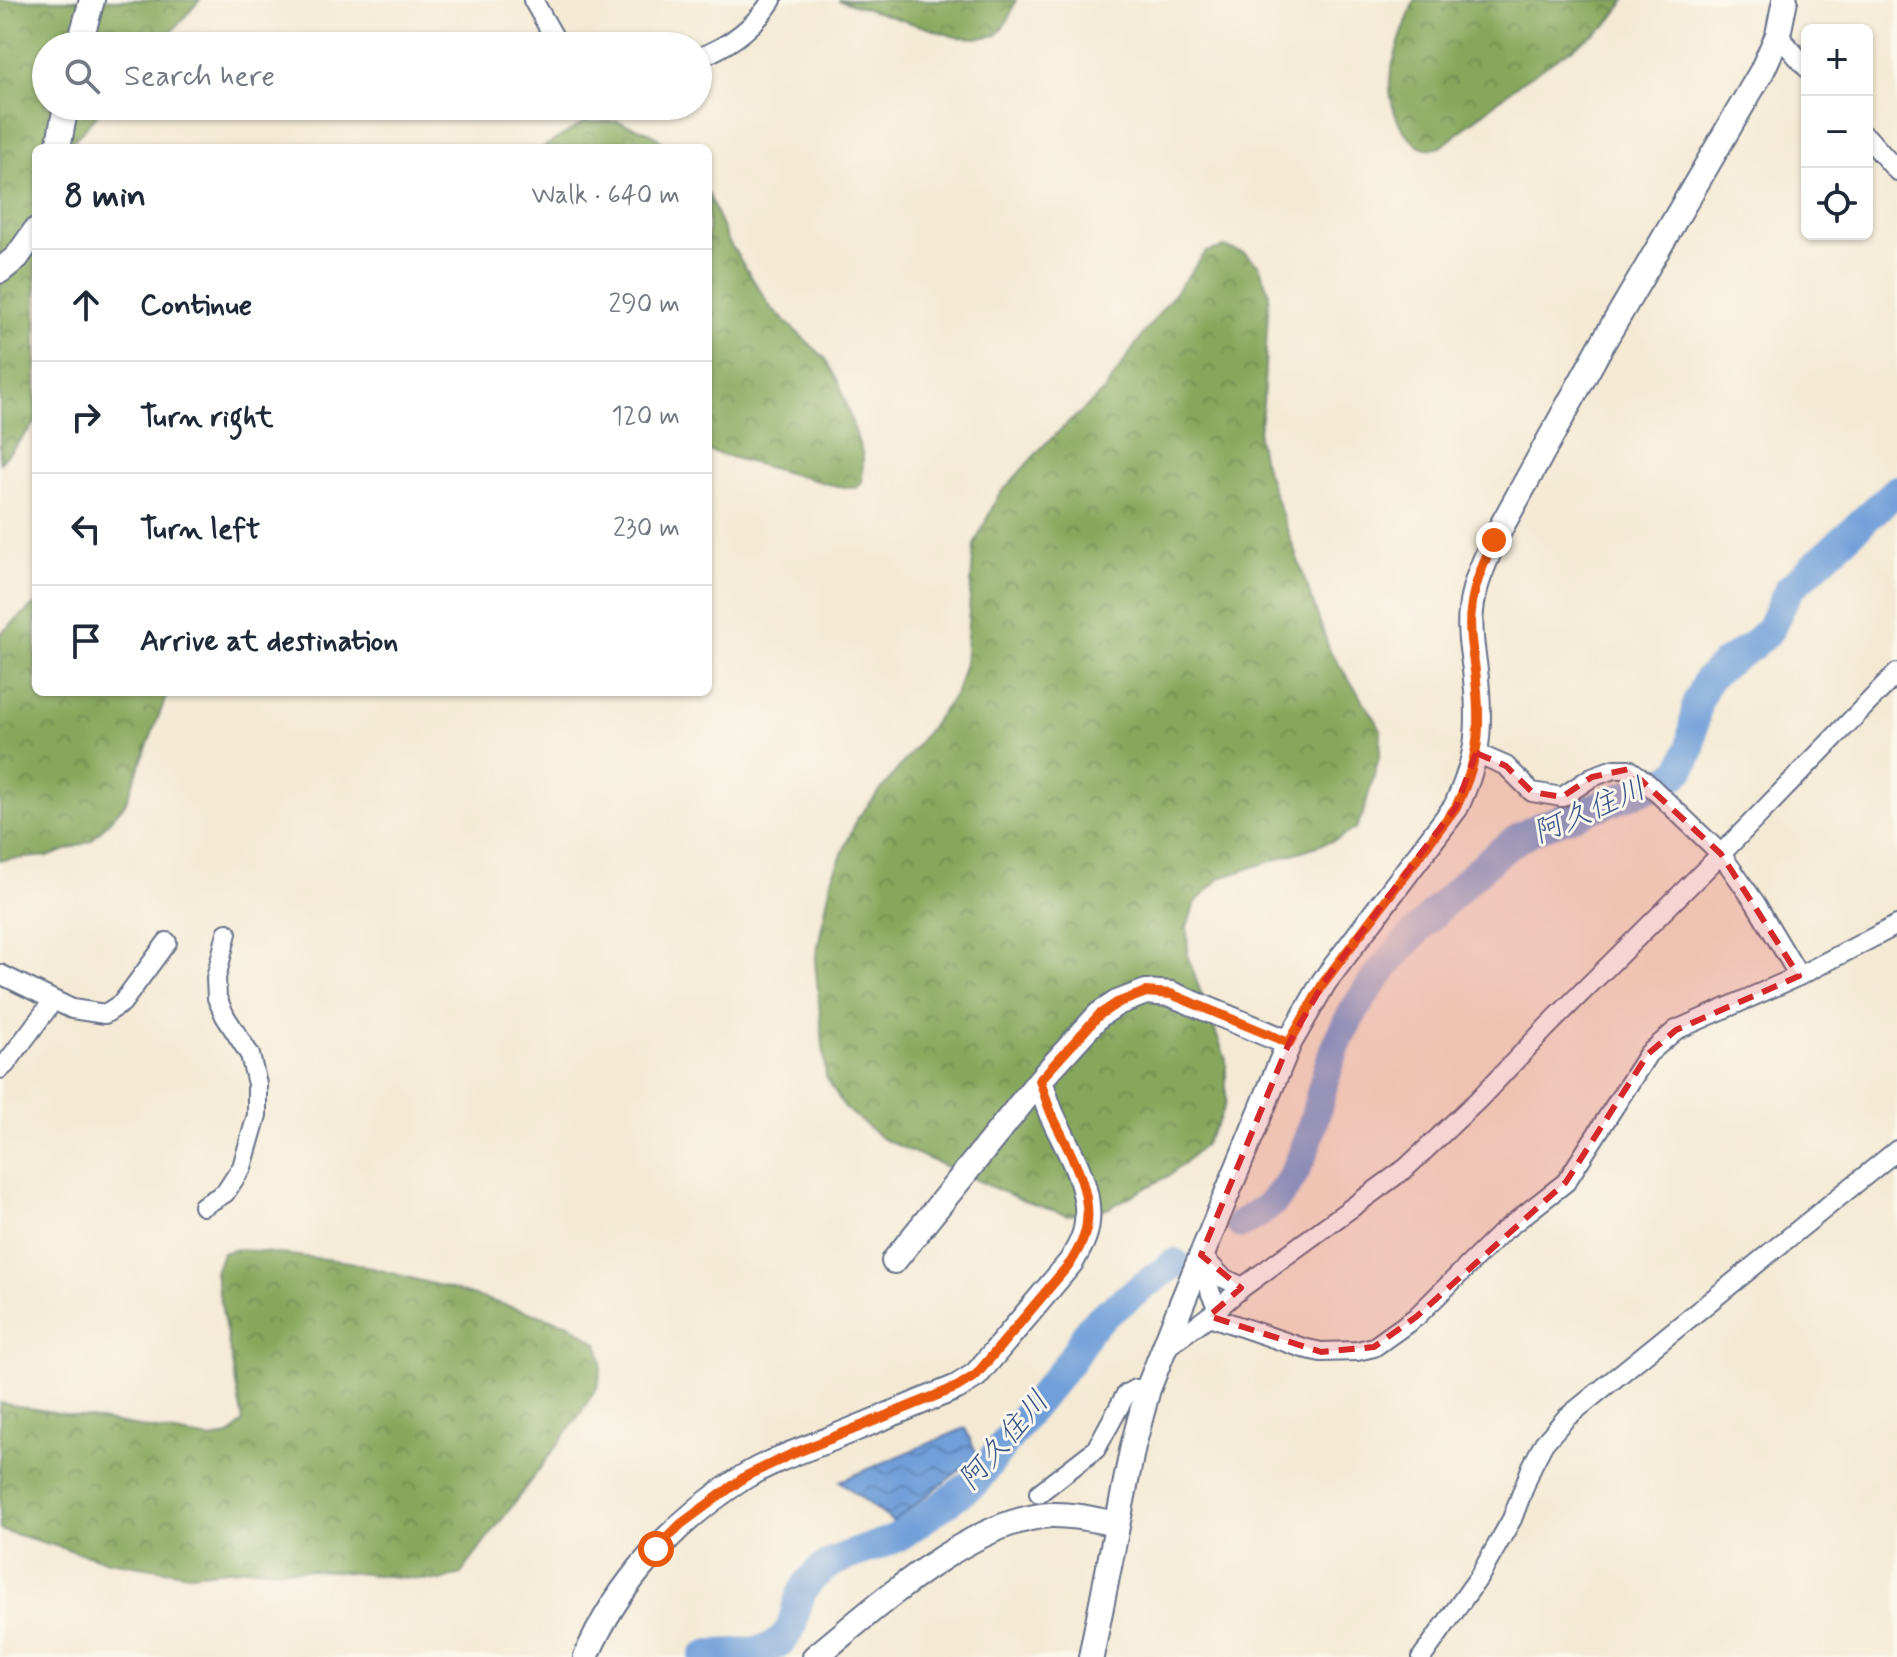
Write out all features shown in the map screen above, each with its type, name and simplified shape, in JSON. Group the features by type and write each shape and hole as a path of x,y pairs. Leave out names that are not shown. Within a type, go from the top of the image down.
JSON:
{"street":[{"path":"83,32 92,0"},
{"path":"533,0 551,32"},
{"path":"712,51 752,26 772,0"},
{"path":"1091,1657 1133,1446 1148,1389 1289,1043 1324,982 1456,807 1469,779 1479,726 1470,622 1474,592 1483,565 1593,360 1762,71 1778,35 1785,0"},
{"path":"1778,35 1801,61"},
{"path":"59,144 63,120"},
{"path":"1873,144 1897,171"},
{"path":"0,271 17,257 32,236"},
{"path":"1164,1349 1406,1168 1478,1100 1897,673"},
{"path":"1476,753 1506,766 1532,792 1562,797 1592,777 1614,769 1629,769 1721,854 1756,904 1799,976"},
{"path":"1213,1312 1303,1348 1321,1352 1374,1347 1416,1317 1501,1233 1566,1182 1648,1054 1676,1030 1799,976 1897,925"},
{"path":"203,1206 225,1193 242,1167 257,1115 257,1084 250,1055 217,998 216,978 227,933"},
{"path":"0,974 72,1009 105,1014 122,1003 167,942"},
{"path":"894,1261 1040,1080 1099,1015 1117,1003 1146,992 1171,994 1289,1043"},
{"path":"0,1069 53,1001"},
{"path":"586,1657 609,1611 632,1579 681,1524 746,1476 957,1387 976,1375 1071,1262 1087,1224 1088,1202 1040,1080"},
{"path":"1422,1657 1479,1577 1512,1519 1544,1443 1566,1418 1897,1150"},
{"path":"1201,1255 1223,1278 1243,1287"},
{"path":"1201,1255 1213,1312"},
{"path":"1039,1493 1096,1449 1126,1394 1135,1389 1148,1389"},
{"path":"815,1657 922,1572 982,1535 1018,1521 1052,1515 1117,1524"}],"highlighted area":[{"path":"1476,753 1506,766 1532,792 1562,797 1592,777 1629,769 1721,854 1799,976 1676,1030 1648,1054 1566,1182 1416,1317 1374,1347 1321,1352 1209,1316 1241,1288 1201,1255 1289,1043 1324,982 1456,807"}],"green space":[{"path":"0,0 200,0 171,32 32,32 32,120 92,120 71,144 32,144 32,427 0,463"},
{"path":"838,0 1016,0 1008,20 997,35 976,38 956,37"},
{"path":"1414,0 1626,0 1606,26 1521,82 1441,147 1431,149 1419,145 1408,136 1395,114 1391,97 1393,63"},
{"path":"617,121 651,133 665,144 549,144 585,122"},
{"path":"712,203 727,239 772,309 825,358 839,383 863,456 862,483 856,488 836,486 712,452"},
{"path":"1224,247 1244,253 1259,265 1269,293 1258,437 1262,458 1330,651 1381,732 1380,754 1356,828 1338,839 1220,878 1195,903 1187,927 1188,958 1226,1060 1226,1102 1204,1145 1170,1175 1107,1209 1068,1215 1026,1202 883,1139 845,1108 826,1077 815,961 832,877 857,819 956,693 965,663 974,545 998,496 1044,445 1105,390 1206,252"},
{"path":"32,606 32,696 166,696 125,804 91,841 50,856 0,860 0,634"},
{"path":"237,1249 350,1262 569,1324 598,1344 602,1362 598,1386 461,1574 441,1581 333,1571 248,1568 190,1574 108,1561 0,1530 0,1403 210,1439 230,1436 243,1422 215,1272 222,1253"}],"water":[{"path":"965,1428 978,1456 893,1522 840,1481"}],"waterway":[{"name":"阿久住川","path":"1241,1224 1266,1208 1293,1175 1310,1134 1335,1048 1357,1006 1399,950 1468,880 1521,837 1544,825 1670,779 1681,770 1690,749 1697,702 1708,679 1770,629 1789,589 1897,490"},
{"name":"阿久住川","path":"704,1657 760,1650 781,1641 788,1633 805,1587 822,1569 901,1535 976,1481 1070,1361 1089,1329 1175,1263"}],"route":[{"path":"656,1549 681,1524 746,1476 957,1387 976,1375 1071,1262 1087,1224 1088,1202 1040,1080 1099,1015 1117,1003 1146,992 1171,994 1289,1043 1324,982 1456,807 1469,779 1479,726 1471,612 1474,592 1494,540"}]}
